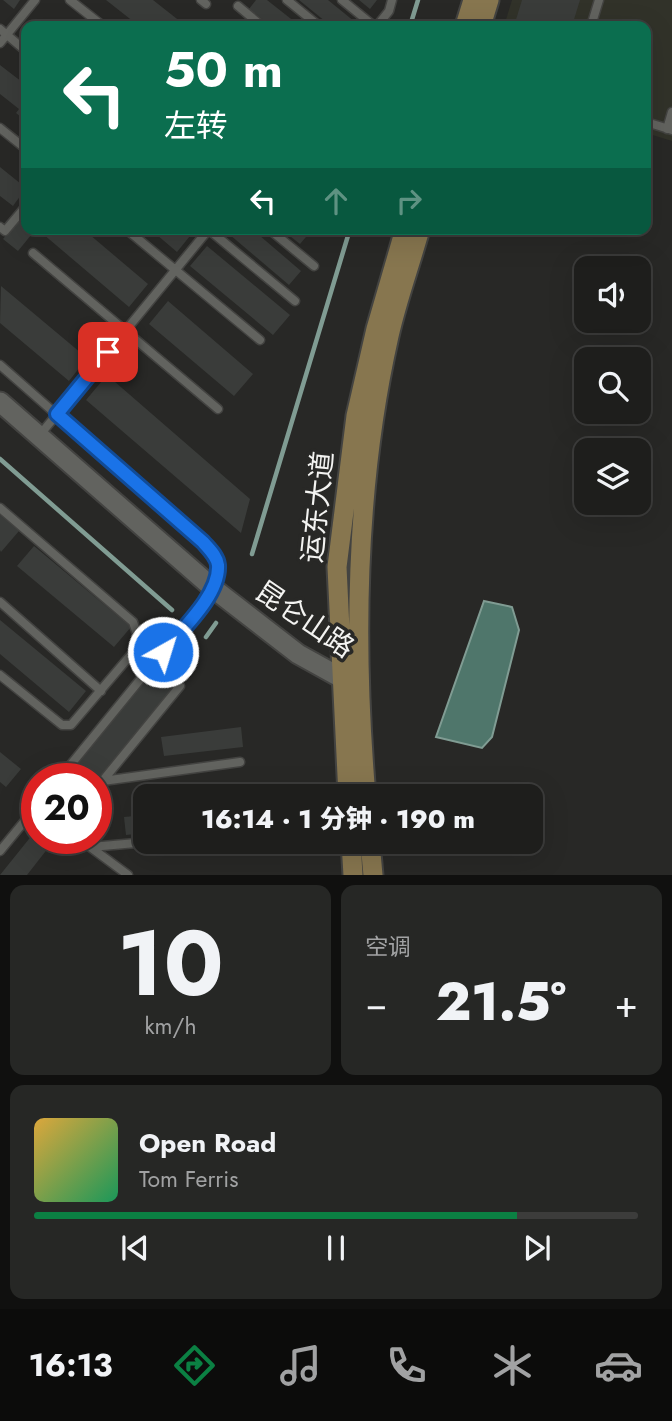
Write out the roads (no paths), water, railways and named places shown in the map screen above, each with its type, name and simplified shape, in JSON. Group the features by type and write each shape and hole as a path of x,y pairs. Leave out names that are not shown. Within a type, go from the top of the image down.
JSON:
{"main road":[{"path":"467,21 473,0"},
{"path":"483,21 489,0"},
{"name":"运东大道","path":"364,784 337,567 356,416 376,329 403,235"},
{"name":"运东大道","path":"348,784 350,683 359,586 364,484 389,335 418,235"},
{"path":"352,854 353,875"},
{"path":"371,854 373,875"}],"street":[{"name":"昆仑山路","path":"0,402 214,589 298,654 350,683"}],"lane":[{"path":"0,43 3,32 36,0"},
{"path":"70,0 97,21"},
{"path":"287,0 312,21"},
{"path":"342,0 369,21"},
{"path":"380,21 389,11 392,0"},
{"path":"593,21 599,0"},
{"path":"238,6 256,21"},
{"path":"3,32 21,47"},
{"path":"651,124 669,129 672,112"},
{"path":"0,128 21,145"},
{"path":"0,227 5,231 21,211"},
{"path":"133,235 260,341"},
{"path":"39,436 204,235"},
{"path":"216,235 295,301"},
{"path":"276,235 314,266"},
{"path":"33,253 218,409"},
{"path":"0,365 214,554 218,564 214,589 72,763"},
{"path":"0,508 134,622 139,640 135,650 71,725 62,725 0,675"},
{"path":"0,602 101,691"},
{"path":"112,770 180,687"},
{"path":"112,780 240,762"},
{"path":"0,851 21,825"},
{"path":"112,845 133,843"},
{"path":"100,854 128,875"}],"waterway":[{"path":"412,21 418,0"},
{"path":"252,554 348,235"},
{"path":"0,459 172,610"},
{"path":"206,637 216,623"}]}
